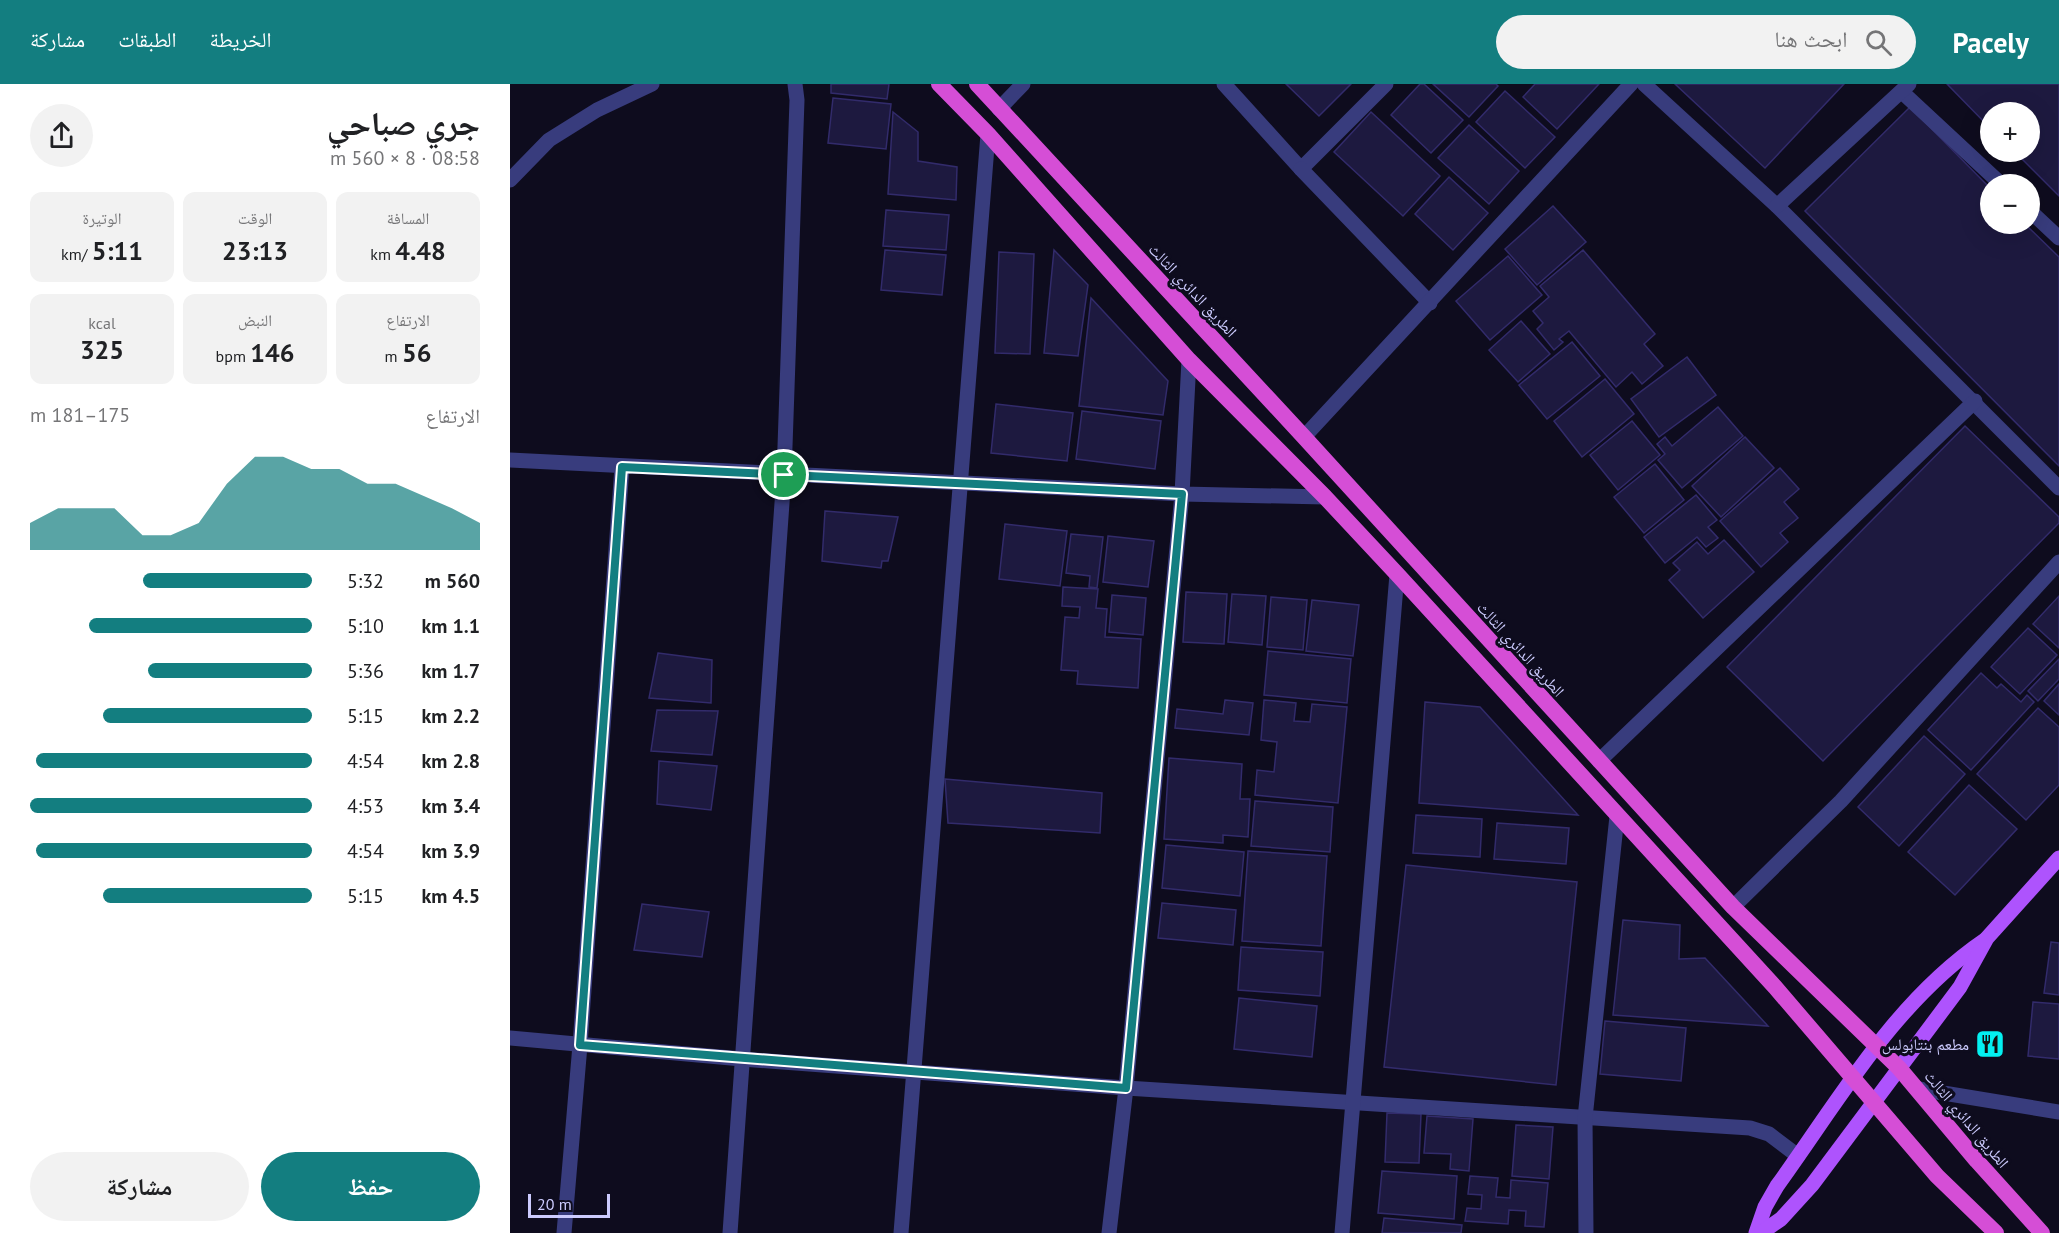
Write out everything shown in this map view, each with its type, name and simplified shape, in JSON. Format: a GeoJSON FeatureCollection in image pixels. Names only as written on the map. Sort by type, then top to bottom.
{"type":"FeatureCollection","features":[{"type":"Feature","properties":{"kind":"highway"},"geometry":{"type":"LineString","coordinates":[[939,84],[988,134],[1189,360],[1325,497],[1397,574],[1775,987],[1937,1176],[1991,1231]]}},
{"type":"Feature","properties":{"kind":"highway","name":"الطريق الدائري الثالث"},"geometry":{"type":"LineString","coordinates":[[976,84],[1304,437],[1733,907],[1919,1089],[1977,1161],[2042,1233]]}},
{"type":"Feature","properties":{"kind":"main road"},"geometry":{"type":"LineString","coordinates":[[1761,1233],[1780,1226],[1960,987],[1987,938],[2059,858]]}},
{"type":"Feature","properties":{"kind":"main road"},"geometry":{"type":"LineString","coordinates":[[1756,1233],[1765,1207],[1875,1046],[1952,962],[1987,938]]}},
{"type":"Feature","properties":{"kind":"street"},"geometry":{"type":"LineString","coordinates":[[510,180],[549,140],[597,110],[652,84]]}},
{"type":"Feature","properties":{"kind":"street"},"geometry":{"type":"LineString","coordinates":[[730,1233],[784,475],[797,100],[795,84]]}},
{"type":"Feature","properties":{"kind":"street"},"geometry":{"type":"LineString","coordinates":[[999,108],[1023,84]]}},
{"type":"Feature","properties":{"kind":"street"},"geometry":{"type":"LineString","coordinates":[[1224,84],[1301,169],[1430,303]]}},
{"type":"Feature","properties":{"kind":"street"},"geometry":{"type":"LineString","coordinates":[[1301,169],[1386,84]]}},
{"type":"Feature","properties":{"kind":"street"},"geometry":{"type":"LineString","coordinates":[[1304,437],[1631,84]]}},
{"type":"Feature","properties":{"kind":"street"},"geometry":{"type":"LineString","coordinates":[[1644,84],[1777,206],[1975,401],[2059,488]]}},
{"type":"Feature","properties":{"kind":"street"},"geometry":{"type":"LineString","coordinates":[[1777,206],[1905,88],[1991,174]]}},
{"type":"Feature","properties":{"kind":"street"},"geometry":{"type":"LineString","coordinates":[[901,1233],[988,134]]}},
{"type":"Feature","properties":{"kind":"street"},"geometry":{"type":"LineString","coordinates":[[2040,220],[2059,238]]}},
{"type":"Feature","properties":{"kind":"street"},"geometry":{"type":"LineString","coordinates":[[1109,1233],[1126,1088],[1182,494],[1189,360]]}},
{"type":"Feature","properties":{"kind":"street"},"geometry":{"type":"LineString","coordinates":[[1599,761],[1975,401]]}},
{"type":"Feature","properties":{"kind":"street"},"geometry":{"type":"LineString","coordinates":[[510,460],[961,484],[1182,494],[1325,497]]}},
{"type":"Feature","properties":{"kind":"street"},"geometry":{"type":"LineString","coordinates":[[564,1233],[622,467]]}},
{"type":"Feature","properties":{"kind":"street"},"geometry":{"type":"LineString","coordinates":[[1733,907],[1841,801],[2059,562]]}},
{"type":"Feature","properties":{"kind":"street"},"geometry":{"type":"LineString","coordinates":[[1342,1233],[1397,574]]}},
{"type":"Feature","properties":{"kind":"street"},"geometry":{"type":"LineString","coordinates":[[1586,1233],[1585,1118],[1617,816]]}},
{"type":"Feature","properties":{"kind":"street"},"geometry":{"type":"LineString","coordinates":[[510,1038],[742,1059],[914,1070],[1126,1088],[1750,1128],[1769,1134],[1798,1156]]}},
{"type":"Feature","properties":{"kind":"street"},"geometry":{"type":"LineString","coordinates":[[1919,1089],[2059,1112]]}},
{"type":"Feature","properties":{"kind":"building"},"geometry":{"type":"Polygon","coordinates":[[[831,84],[889,84],[887,99],[831,93],[831,84]]]}},
{"type":"Feature","properties":{"kind":"building"},"geometry":{"type":"Polygon","coordinates":[[[1286,84],[1351,84],[1319,116],[1286,84]]]}},
{"type":"Feature","properties":{"kind":"building"},"geometry":{"type":"Polygon","coordinates":[[[1420,84],[1424,84],[1463,120],[1431,153],[1391,115],[1420,84]]]}},
{"type":"Feature","properties":{"kind":"building"},"geometry":{"type":"Polygon","coordinates":[[[1433,84],[1496,84],[1498,86],[1469,117],[1433,84]]]}},
{"type":"Feature","properties":{"kind":"building"},"geometry":{"type":"Polygon","coordinates":[[[1535,84],[1599,84],[1557,129],[1523,97],[1535,84]]]}},
{"type":"Feature","properties":{"kind":"building"},"geometry":{"type":"Polygon","coordinates":[[[1675,84],[1844,84],[1765,168],[1675,84]]]}},
{"type":"Feature","properties":{"kind":"building"},"geometry":{"type":"Polygon","coordinates":[[[1947,84],[2059,84],[2059,196],[2040,177],[2040,174],[2037,174],[2025,162],[2040,162],[2040,102],[1980,102],[1980,118],[1947,84]]]}},
{"type":"Feature","properties":{"kind":"building"},"geometry":{"type":"Polygon","coordinates":[[[1505,91],[1555,137],[1525,168],[1476,122],[1505,91]]]}},
{"type":"Feature","properties":{"kind":"building"},"geometry":{"type":"Polygon","coordinates":[[[833,98],[891,104],[886,149],[828,143],[833,98]]]}},
{"type":"Feature","properties":{"kind":"building"},"geometry":{"type":"Polygon","coordinates":[[[1910,107],[1980,178],[1980,234],[2035,234],[2059,257],[2059,466],[1805,211],[1910,107]]]}},
{"type":"Feature","properties":{"kind":"building"},"geometry":{"type":"Polygon","coordinates":[[[893,112],[918,132],[918,161],[957,167],[956,200],[888,194],[893,112]]]}},
{"type":"Feature","properties":{"kind":"building"},"geometry":{"type":"Polygon","coordinates":[[[1371,112],[1440,176],[1403,216],[1334,152],[1371,112]]]}},
{"type":"Feature","properties":{"kind":"building"},"geometry":{"type":"Polygon","coordinates":[[[1469,125],[1519,171],[1489,204],[1438,158],[1469,125]]]}},
{"type":"Feature","properties":{"kind":"building"},"geometry":{"type":"Polygon","coordinates":[[[1449,177],[1488,213],[1453,250],[1415,214],[1449,177]]]}},
{"type":"Feature","properties":{"kind":"building"},"geometry":{"type":"Polygon","coordinates":[[[1553,206],[1586,242],[1537,285],[1505,249],[1553,206]]]}},
{"type":"Feature","properties":{"kind":"building"},"geometry":{"type":"Polygon","coordinates":[[[886,210],[949,215],[946,250],[883,246],[886,210]]]}},
{"type":"Feature","properties":{"kind":"building"},"geometry":{"type":"Polygon","coordinates":[[[885,250],[946,255],[942,295],[881,290],[885,250]]]}},
{"type":"Feature","properties":{"kind":"building"},"geometry":{"type":"Polygon","coordinates":[[[1054,250],[1088,285],[1078,356],[1044,353],[1054,250]]]}},
{"type":"Feature","properties":{"kind":"building"},"geometry":{"type":"Polygon","coordinates":[[[1583,250],[1655,334],[1644,344],[1663,366],[1642,384],[1632,372],[1616,387],[1569,331],[1559,339],[1563,342],[1554,350],[1537,329],[1543,323],[1533,311],[1549,297],[1540,286],[1583,250]]]}},
{"type":"Feature","properties":{"kind":"building"},"geometry":{"type":"Polygon","coordinates":[[[999,252],[1034,254],[1030,354],[995,353],[999,252]]]}},
{"type":"Feature","properties":{"kind":"building"},"geometry":{"type":"Polygon","coordinates":[[[1508,256],[1542,295],[1490,340],[1456,301],[1508,256]]]}},
{"type":"Feature","properties":{"kind":"building"},"geometry":{"type":"Polygon","coordinates":[[[1091,298],[1168,381],[1163,415],[1079,406],[1091,298]]]}},
{"type":"Feature","properties":{"kind":"building"},"geometry":{"type":"Polygon","coordinates":[[[1521,321],[1550,354],[1518,382],[1489,350],[1521,321]]]}},
{"type":"Feature","properties":{"kind":"building"},"geometry":{"type":"Polygon","coordinates":[[[1572,342],[1600,376],[1547,419],[1519,385],[1572,342]]]}},
{"type":"Feature","properties":{"kind":"building"},"geometry":{"type":"Polygon","coordinates":[[[1687,357],[1716,395],[1659,437],[1631,399],[1687,357]]]}},
{"type":"Feature","properties":{"kind":"building"},"geometry":{"type":"Polygon","coordinates":[[[1605,379],[1634,414],[1582,457],[1554,421],[1605,379]]]}},
{"type":"Feature","properties":{"kind":"building"},"geometry":{"type":"Polygon","coordinates":[[[996,404],[1073,413],[1067,461],[991,453],[996,404]]]}},
{"type":"Feature","properties":{"kind":"building"},"geometry":{"type":"Polygon","coordinates":[[[1718,407],[1743,436],[1682,488],[1658,460],[1665,454],[1657,444],[1665,437],[1672,446],[1718,407]]]}},
{"type":"Feature","properties":{"kind":"building"},"geometry":{"type":"Polygon","coordinates":[[[1082,411],[1161,421],[1155,469],[1076,459],[1082,411]]]}},
{"type":"Feature","properties":{"kind":"building"},"geometry":{"type":"Polygon","coordinates":[[[1632,421],[1660,455],[1618,490],[1590,455],[1632,421]]]}},
{"type":"Feature","properties":{"kind":"building"},"geometry":{"type":"Polygon","coordinates":[[[1965,426],[2059,517],[2059,523],[1823,761],[1727,667],[1965,426]]]}},
{"type":"Feature","properties":{"kind":"building"},"geometry":{"type":"Polygon","coordinates":[[[1745,437],[1774,468],[1721,517],[1692,486],[1745,437]]]}},
{"type":"Feature","properties":{"kind":"building"},"geometry":{"type":"Polygon","coordinates":[[[1655,464],[1684,500],[1644,533],[1614,497],[1655,464]]]}},
{"type":"Feature","properties":{"kind":"building"},"geometry":{"type":"Polygon","coordinates":[[[1780,468],[1799,489],[1784,502],[1798,518],[1780,533],[1788,542],[1761,567],[1720,521],[1780,468]]]}},
{"type":"Feature","properties":{"kind":"building"},"geometry":{"type":"Polygon","coordinates":[[[1696,495],[1717,520],[1708,527],[1718,538],[1706,547],[1697,537],[1665,563],[1644,537],[1696,495]]]}},
{"type":"Feature","properties":{"kind":"building"},"geometry":{"type":"Polygon","coordinates":[[[825,511],[898,517],[888,561],[882,561],[881,568],[822,561],[825,511]]]}},
{"type":"Feature","properties":{"kind":"building"},"geometry":{"type":"Polygon","coordinates":[[[1005,524],[1067,531],[1060,586],[999,579],[1005,524]]]}},
{"type":"Feature","properties":{"kind":"building"},"geometry":{"type":"Polygon","coordinates":[[[1071,534],[1103,537],[1097,588],[1089,587],[1090,576],[1066,573],[1071,534]]]}},
{"type":"Feature","properties":{"kind":"building"},"geometry":{"type":"Polygon","coordinates":[[[1108,536],[1154,541],[1148,587],[1103,582],[1108,536]]]}},
{"type":"Feature","properties":{"kind":"building"},"geometry":{"type":"Polygon","coordinates":[[[1724,540],[1754,572],[1703,618],[1669,580],[1680,570],[1673,563],[1697,542],[1708,554],[1724,540]]]}},
{"type":"Feature","properties":{"kind":"building"},"geometry":{"type":"Polygon","coordinates":[[[1063,587],[1098,589],[1096,608],[1107,609],[1105,637],[1141,639],[1138,688],[1077,684],[1078,671],[1061,670],[1065,617],[1079,618],[1080,607],[1062,606],[1063,587]]]}},
{"type":"Feature","properties":{"kind":"building"},"geometry":{"type":"Polygon","coordinates":[[[1186,592],[1227,594],[1224,644],[1183,642],[1186,592]]]}},
{"type":"Feature","properties":{"kind":"building"},"geometry":{"type":"Polygon","coordinates":[[[1232,594],[1266,596],[1262,645],[1228,642],[1232,594]]]}},
{"type":"Feature","properties":{"kind":"building"},"geometry":{"type":"Polygon","coordinates":[[[1112,595],[1146,598],[1143,635],[1109,632],[1112,595]]]}},
{"type":"Feature","properties":{"kind":"building"},"geometry":{"type":"Polygon","coordinates":[[[2059,596],[2059,648],[2033,624],[2059,596]]]}},
{"type":"Feature","properties":{"kind":"building"},"geometry":{"type":"Polygon","coordinates":[[[1271,597],[1307,600],[1303,650],[1267,647],[1271,597]]]}},
{"type":"Feature","properties":{"kind":"building"},"geometry":{"type":"Polygon","coordinates":[[[1312,600],[1359,605],[1353,656],[1306,651],[1312,600]]]}},
{"type":"Feature","properties":{"kind":"building"},"geometry":{"type":"Polygon","coordinates":[[[2028,628],[2057,655],[2020,694],[1991,667],[2028,628]]]}},
{"type":"Feature","properties":{"kind":"building"},"geometry":{"type":"Polygon","coordinates":[[[1268,651],[1351,659],[1347,703],[1264,695],[1268,651]]]}},
{"type":"Feature","properties":{"kind":"building"},"geometry":{"type":"Polygon","coordinates":[[[658,653],[712,660],[711,703],[649,698],[658,653]]]}},
{"type":"Feature","properties":{"kind":"building"},"geometry":{"type":"Polygon","coordinates":[[[2059,659],[2059,679],[2038,701],[2028,691],[2059,659]]]}},
{"type":"Feature","properties":{"kind":"building"},"geometry":{"type":"Polygon","coordinates":[[[1981,673],[1997,688],[2001,684],[2021,702],[2027,695],[2034,702],[1971,770],[1928,730],[1981,673]]]}},
{"type":"Feature","properties":{"kind":"building"},"geometry":{"type":"Polygon","coordinates":[[[2059,684],[2059,715],[2044,701],[2059,684]]]}},
{"type":"Feature","properties":{"kind":"building"},"geometry":{"type":"Polygon","coordinates":[[[1225,700],[1253,703],[1249,735],[1175,728],[1177,709],[1223,714],[1225,700]]]}},
{"type":"Feature","properties":{"kind":"building"},"geometry":{"type":"Polygon","coordinates":[[[1264,700],[1296,703],[1294,721],[1310,722],[1312,704],[1347,707],[1338,803],[1255,795],[1257,770],[1274,772],[1277,742],[1261,740],[1264,700]]]}},
{"type":"Feature","properties":{"kind":"building"},"geometry":{"type":"Polygon","coordinates":[[[1425,702],[1480,707],[1578,815],[1419,803],[1425,702]]]}},
{"type":"Feature","properties":{"kind":"building"},"geometry":{"type":"Polygon","coordinates":[[[2038,708],[2059,727],[2059,785],[2026,820],[1977,774],[2038,708]]]}},
{"type":"Feature","properties":{"kind":"building"},"geometry":{"type":"Polygon","coordinates":[[[657,710],[718,711],[712,755],[651,751],[657,710]]]}},
{"type":"Feature","properties":{"kind":"building"},"geometry":{"type":"Polygon","coordinates":[[[1924,736],[1965,774],[1899,846],[1858,807],[1924,736]]]}},
{"type":"Feature","properties":{"kind":"building"},"geometry":{"type":"Polygon","coordinates":[[[1169,758],[1242,764],[1240,799],[1250,799],[1248,837],[1223,835],[1223,843],[1164,839],[1169,758]]]}},
{"type":"Feature","properties":{"kind":"building"},"geometry":{"type":"Polygon","coordinates":[[[659,761],[717,766],[711,810],[657,804],[659,761]]]}},
{"type":"Feature","properties":{"kind":"building"},"geometry":{"type":"Polygon","coordinates":[[[945,779],[1102,793],[1100,833],[948,823],[945,779]]]}},
{"type":"Feature","properties":{"kind":"building"},"geometry":{"type":"Polygon","coordinates":[[[1969,785],[2017,829],[1955,895],[1908,852],[1969,785]]]}},
{"type":"Feature","properties":{"kind":"building"},"geometry":{"type":"Polygon","coordinates":[[[1255,801],[1333,807],[1330,852],[1251,846],[1255,801]]]}},
{"type":"Feature","properties":{"kind":"building"},"geometry":{"type":"Polygon","coordinates":[[[1416,815],[1482,819],[1480,857],[1413,853],[1416,815]]]}},
{"type":"Feature","properties":{"kind":"building"},"geometry":{"type":"Polygon","coordinates":[[[1497,823],[1569,828],[1566,864],[1494,859],[1497,823]]]}},
{"type":"Feature","properties":{"kind":"building"},"geometry":{"type":"Polygon","coordinates":[[[1166,845],[1244,852],[1240,896],[1162,888],[1166,845]]]}},
{"type":"Feature","properties":{"kind":"building"},"geometry":{"type":"Polygon","coordinates":[[[1248,851],[1327,856],[1321,946],[1242,941],[1248,851]]]}},
{"type":"Feature","properties":{"kind":"building"},"geometry":{"type":"Polygon","coordinates":[[[1406,865],[1577,882],[1556,1085],[1384,1067],[1406,865]]]}},
{"type":"Feature","properties":{"kind":"building"},"geometry":{"type":"Polygon","coordinates":[[[1162,903],[1236,910],[1233,945],[1158,938],[1162,903]]]}},
{"type":"Feature","properties":{"kind":"building"},"geometry":{"type":"Polygon","coordinates":[[[642,904],[709,912],[702,957],[634,950],[642,904]]]}},
{"type":"Feature","properties":{"kind":"building"},"geometry":{"type":"Polygon","coordinates":[[[1623,920],[1680,925],[1679,959],[1705,958],[1768,1026],[1613,1015],[1623,920]]]}},
{"type":"Feature","properties":{"kind":"building"},"geometry":{"type":"Polygon","coordinates":[[[2051,942],[2059,943],[2059,995],[2044,993],[2051,942]]]}},
{"type":"Feature","properties":{"kind":"building"},"geometry":{"type":"Polygon","coordinates":[[[1241,947],[1323,952],[1320,996],[1238,990],[1241,947]]]}},
{"type":"Feature","properties":{"kind":"building"},"geometry":{"type":"Polygon","coordinates":[[[1239,998],[1317,1006],[1312,1057],[1234,1049],[1239,998]]]}},
{"type":"Feature","properties":{"kind":"building"},"geometry":{"type":"Polygon","coordinates":[[[2033,1002],[2059,1004],[2059,1059],[2028,1056],[2033,1002]]]}},
{"type":"Feature","properties":{"kind":"building"},"geometry":{"type":"Polygon","coordinates":[[[1605,1021],[1686,1028],[1681,1081],[1600,1074],[1605,1021]]]}},
{"type":"Feature","properties":{"kind":"building"},"geometry":{"type":"Polygon","coordinates":[[[1387,1113],[1421,1114],[1419,1163],[1385,1162],[1387,1113]]]}},
{"type":"Feature","properties":{"kind":"building"},"geometry":{"type":"Polygon","coordinates":[[[1427,1116],[1473,1119],[1469,1171],[1450,1169],[1451,1154],[1424,1153],[1427,1116]]]}},
{"type":"Feature","properties":{"kind":"building"},"geometry":{"type":"Polygon","coordinates":[[[1516,1125],[1553,1127],[1549,1179],[1512,1176],[1516,1125]]]}},
{"type":"Feature","properties":{"kind":"building"},"geometry":{"type":"Polygon","coordinates":[[[1382,1171],[1457,1176],[1454,1219],[1378,1213],[1382,1171]]]}},
{"type":"Feature","properties":{"kind":"building"},"geometry":{"type":"Polygon","coordinates":[[[1470,1176],[1498,1178],[1496,1197],[1510,1198],[1511,1180],[1548,1183],[1544,1227],[1525,1226],[1526,1211],[1509,1210],[1508,1224],[1465,1221],[1467,1208],[1481,1209],[1482,1195],[1468,1194],[1470,1176]]]}},
{"type":"Feature","properties":{"kind":"building"},"geometry":{"type":"Polygon","coordinates":[[[1384,1218],[1462,1225],[1461,1233],[1382,1233],[1384,1218]]]}},
{"type":"Feature","properties":{"kind":"place","name":"مطعم بنتابولس"},"geometry":{"type":"Point","coordinates":[1990,1044]}},
{"type":"Feature","properties":{"kind":"route"},"geometry":{"type":"LineString","coordinates":[[622,467],[784,475],[1182,494],[1126,1088],[580,1045],[622,467]]}}]}
